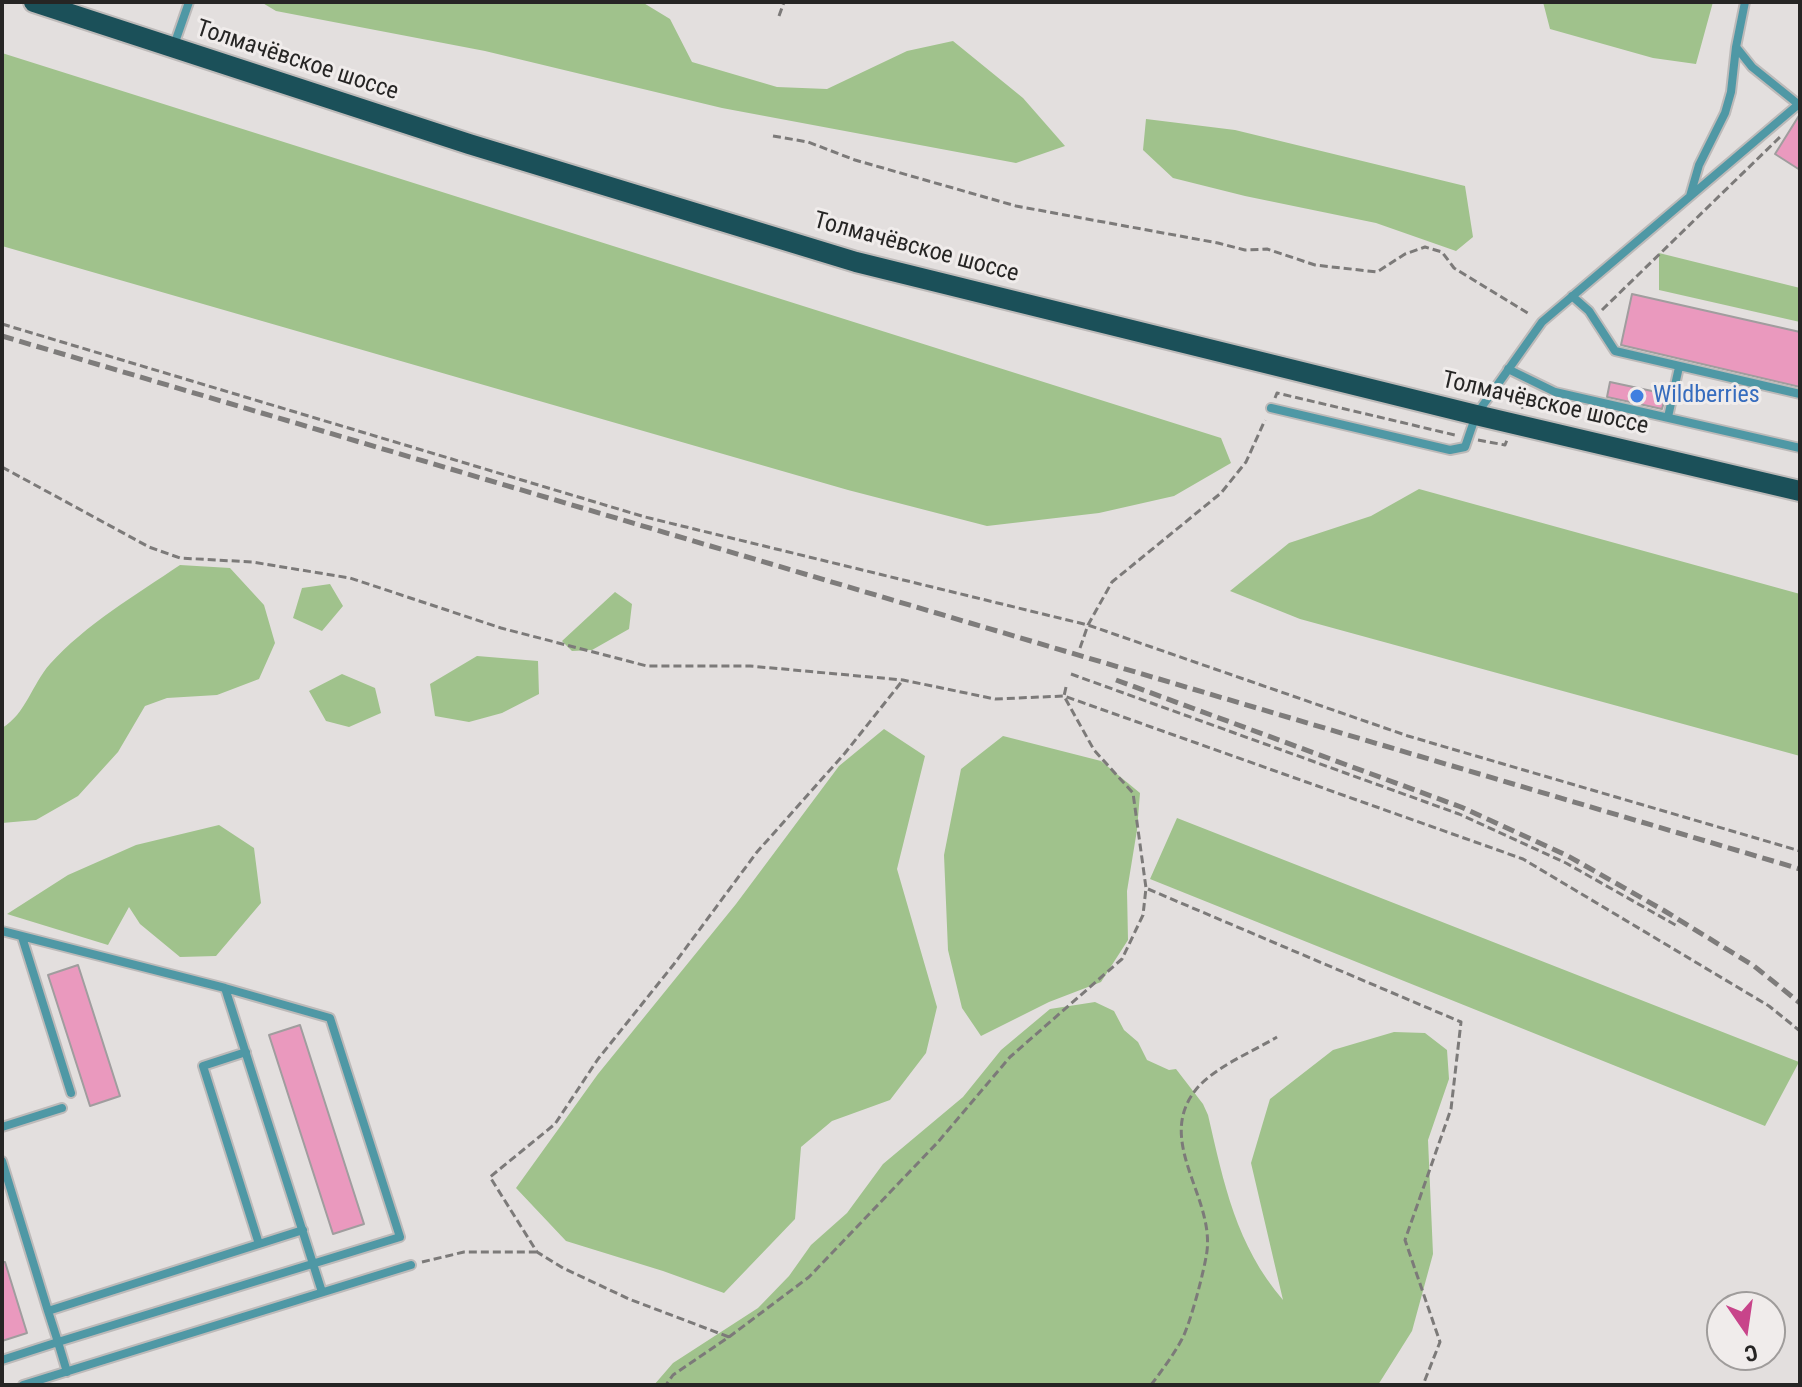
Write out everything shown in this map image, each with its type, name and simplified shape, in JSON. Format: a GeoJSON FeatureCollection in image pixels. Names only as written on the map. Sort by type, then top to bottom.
{"type":"FeatureCollection","features":[{"type":"Feature","properties":{"kind":"main road","name":"Толмачёвское шоссе"},"geometry":{"type":"LineString","coordinates":[[34,2],[469,144],[856,262],[1476,415],[1800,491]]}},
{"type":"Feature","properties":{"kind":"lane"},"geometry":{"type":"LineString","coordinates":[[172,48],[189,2]]}},
{"type":"Feature","properties":{"kind":"lane"},"geometry":{"type":"LineString","coordinates":[[1690,196],[1699,165],[1725,113],[1731,92],[1745,2]]}},
{"type":"Feature","properties":{"kind":"lane"},"geometry":{"type":"LineString","coordinates":[[1271,408],[1459,450],[1465,447],[1476,415],[1542,322],[1799,104],[1752,67],[1736,47]]}},
{"type":"Feature","properties":{"kind":"lane"},"geometry":{"type":"LineString","coordinates":[[1572,296],[1593,318],[1615,351],[1800,394]]}},
{"type":"Feature","properties":{"kind":"lane"},"geometry":{"type":"LineString","coordinates":[[1668,417],[1679,367]]}},
{"type":"Feature","properties":{"kind":"lane"},"geometry":{"type":"LineString","coordinates":[[1508,369],[1555,392],[1800,448]]}},
{"type":"Feature","properties":{"kind":"lane"},"geometry":{"type":"LineString","coordinates":[[2,931],[330,1018],[400,1237],[2,1360]]}},
{"type":"Feature","properties":{"kind":"lane"},"geometry":{"type":"LineString","coordinates":[[22,937],[71,1093]]}},
{"type":"Feature","properties":{"kind":"lane"},"geometry":{"type":"LineString","coordinates":[[225,988],[322,1292]]}},
{"type":"Feature","properties":{"kind":"lane"},"geometry":{"type":"LineString","coordinates":[[246,1052],[203,1066],[259,1244]]}},
{"type":"Feature","properties":{"kind":"lane"},"geometry":{"type":"LineString","coordinates":[[2,1127],[62,1108]]}},
{"type":"Feature","properties":{"kind":"lane"},"geometry":{"type":"LineString","coordinates":[[2,1161],[67,1372]]}},
{"type":"Feature","properties":{"kind":"lane"},"geometry":{"type":"LineString","coordinates":[[48,1311],[303,1230]]}},
{"type":"Feature","properties":{"kind":"lane"},"geometry":{"type":"LineString","coordinates":[[23,1385],[411,1265]]}},
{"type":"Feature","properties":{"kind":"path"},"geometry":{"type":"LineString","coordinates":[[779,16],[784,2]]}},
{"type":"Feature","properties":{"kind":"path"},"geometry":{"type":"LineString","coordinates":[[1593,318],[1789,129]]}},
{"type":"Feature","properties":{"kind":"path"},"geometry":{"type":"LineString","coordinates":[[773,136],[808,142],[855,160],[1016,206],[1245,250],[1267,249],[1315,265],[1377,272],[1405,254],[1425,247],[1442,252],[1454,268],[1542,322]]}},
{"type":"Feature","properties":{"kind":"path"},"geometry":{"type":"LineString","coordinates":[[2,324],[645,517],[1088,625],[1408,736],[1800,851]]}},
{"type":"Feature","properties":{"kind":"path"},"geometry":{"type":"LineString","coordinates":[[1080,648],[1088,625],[1112,582],[1221,493],[1246,462],[1277,393]]}},
{"type":"Feature","properties":{"kind":"path"},"geometry":{"type":"LineString","coordinates":[[2,467],[149,547],[180,558],[252,562],[350,578],[501,628],[647,666],[750,666],[903,680],[995,699],[1064,696],[1523,859],[1769,1006],[1800,1031]]}},
{"type":"Feature","properties":{"kind":"path"},"geometry":{"type":"LineString","coordinates":[[1071,674],[1459,814],[1566,863],[1679,927]]}},
{"type":"Feature","properties":{"kind":"path"},"geometry":{"type":"LineString","coordinates":[[729,1337],[629,1299],[563,1268],[537,1252],[490,1177],[555,1124],[598,1059],[674,964],[757,852],[845,753],[903,680]]}},
{"type":"Feature","properties":{"kind":"path"},"geometry":{"type":"LineString","coordinates":[[666,1385],[673,1375],[809,1277],[938,1142],[1010,1057],[1122,959],[1143,915],[1146,888],[1133,793],[1094,750],[1064,696],[1066,687]]}},
{"type":"Feature","properties":{"kind":"path"},"geometry":{"type":"LineString","coordinates":[[1146,888],[1461,1022],[1451,1109],[1405,1240],[1440,1342],[1423,1385]]}},
{"type":"Feature","properties":{"kind":"path"},"geometry":{"type":"LineString","coordinates":[[1151,1385],[1184,1336],[1207,1250],[1206,1228],[1181,1148],[1183,1118],[1200,1086],[1218,1071],[1277,1037]]}},
{"type":"Feature","properties":{"kind":"path"},"geometry":{"type":"LineString","coordinates":[[411,1265],[464,1252],[537,1252]]}},
{"type":"Feature","properties":{"kind":"green space"},"geometry":{"type":"Polygon","coordinates":[[[261,2],[642,2],[670,19],[692,62],[777,87],[827,89],[907,51],[953,41],[1023,98],[1065,146],[1016,163],[722,108],[485,51],[276,11],[261,2]]]}},
{"type":"Feature","properties":{"kind":"green space"},"geometry":{"type":"Polygon","coordinates":[[[1543,2],[1713,2],[1696,64],[1653,58],[1550,29],[1543,2]]]}},
{"type":"Feature","properties":{"kind":"green space"},"geometry":{"type":"Polygon","coordinates":[[[2,53],[1221,438],[1231,463],[1174,496],[1099,513],[987,526],[848,490],[2,246],[2,53]]]}},
{"type":"Feature","properties":{"kind":"green space"},"geometry":{"type":"Polygon","coordinates":[[[1146,119],[1235,130],[1465,186],[1473,237],[1456,251],[1376,223],[1173,178],[1143,150],[1146,119]]]}},
{"type":"Feature","properties":{"kind":"green space"},"geometry":{"type":"Polygon","coordinates":[[[1659,253],[1800,288],[1800,322],[1659,290],[1659,253]]]}},
{"type":"Feature","properties":{"kind":"green space"},"geometry":{"type":"Polygon","coordinates":[[[1419,489],[1800,594],[1800,756],[1300,619],[1230,591],[1289,543],[1371,516],[1419,489]]]}},
{"type":"Feature","properties":{"kind":"green space"},"geometry":{"type":"Polygon","coordinates":[[[180,565],[230,568],[264,605],[275,643],[259,679],[217,695],[167,698],[145,706],[118,752],[78,796],[36,820],[2,823],[2,728],[17,715],[44,672],[64,649],[112,611],[180,565]]]}},
{"type":"Feature","properties":{"kind":"green space"},"geometry":{"type":"Polygon","coordinates":[[[330,584],[343,606],[322,631],[293,618],[302,588],[330,584]]]}},
{"type":"Feature","properties":{"kind":"green space"},"geometry":{"type":"Polygon","coordinates":[[[615,592],[632,604],[629,629],[592,650],[572,651],[562,641],[615,592]]]}},
{"type":"Feature","properties":{"kind":"green space"},"geometry":{"type":"Polygon","coordinates":[[[477,656],[538,661],[539,694],[502,713],[469,722],[435,716],[430,684],[477,656]]]}},
{"type":"Feature","properties":{"kind":"green space"},"geometry":{"type":"Polygon","coordinates":[[[342,674],[375,688],[381,713],[349,727],[326,721],[309,691],[342,674]]]}},
{"type":"Feature","properties":{"kind":"green space"},"geometry":{"type":"Polygon","coordinates":[[[884,729],[925,756],[897,869],[937,1007],[926,1053],[890,1100],[832,1121],[801,1147],[795,1219],[724,1293],[566,1241],[516,1188],[598,1074],[736,904],[839,766],[884,729]]]}},
{"type":"Feature","properties":{"kind":"green space"},"geometry":{"type":"Polygon","coordinates":[[[1003,736],[1101,761],[1140,793],[1127,891],[1128,940],[1101,982],[1049,1002],[981,1036],[962,1008],[948,950],[944,855],[961,769],[1003,736]]]}},
{"type":"Feature","properties":{"kind":"green space"},"geometry":{"type":"Polygon","coordinates":[[[1177,818],[1799,1062],[1765,1126],[1150,879],[1177,818]]]}},
{"type":"Feature","properties":{"kind":"green space"},"geometry":{"type":"Polygon","coordinates":[[[219,825],[254,848],[261,903],[216,956],[180,957],[140,924],[129,907],[108,945],[7,914],[68,875],[136,845],[219,825]]]}},
{"type":"Feature","properties":{"kind":"green space"},"geometry":{"type":"Polygon","coordinates":[[[1095,1002],[1114,1011],[1124,1030],[1138,1042],[1147,1060],[1169,1070],[1176,1069],[1203,1104],[1234,1213],[1254,1258],[1283,1300],[1251,1163],[1270,1099],[1333,1050],[1394,1032],[1425,1033],[1447,1050],[1449,1079],[1428,1140],[1433,1254],[1412,1331],[1378,1385],[654,1385],[673,1363],[758,1308],[789,1276],[811,1245],[847,1213],[883,1164],[963,1097],[1001,1050],[1050,1009],[1095,1002]]]}},
{"type":"Feature","properties":{"kind":"building"},"geometry":{"type":"Polygon","coordinates":[[[1800,114],[1800,170],[1775,154],[1800,114]]]}},
{"type":"Feature","properties":{"kind":"building"},"geometry":{"type":"Polygon","coordinates":[[[1632,294],[1800,332],[1800,387],[1621,345],[1632,294]]]}},
{"type":"Feature","properties":{"kind":"building","name":"Wildberries"},"geometry":{"type":"Polygon","coordinates":[[[1610,382],[1666,394],[1662,409],[1607,397],[1610,382]]]}},
{"type":"Feature","properties":{"kind":"building"},"geometry":{"type":"Polygon","coordinates":[[[78,965],[120,1096],[90,1106],[48,975],[78,965]]]}},
{"type":"Feature","properties":{"kind":"building"},"geometry":{"type":"Polygon","coordinates":[[[300,1025],[364,1224],[333,1234],[269,1035],[300,1025]]]}},
{"type":"Feature","properties":{"kind":"building"},"geometry":{"type":"Polygon","coordinates":[[[2,1262],[5,1262],[27,1333],[2,1341],[2,1262]]]}},
{"type":"Feature","properties":{"kind":"railway"},"geometry":{"type":"LineString","coordinates":[[2,336],[1800,869]]}},
{"type":"Feature","properties":{"kind":"railway"},"geometry":{"type":"LineString","coordinates":[[1116,680],[1461,807],[1568,856],[1754,966],[1800,1003]]}},
{"type":"Feature","properties":{"kind":"place","name":"Wildberries"},"geometry":{"type":"Point","coordinates":[1637,396]}}]}
